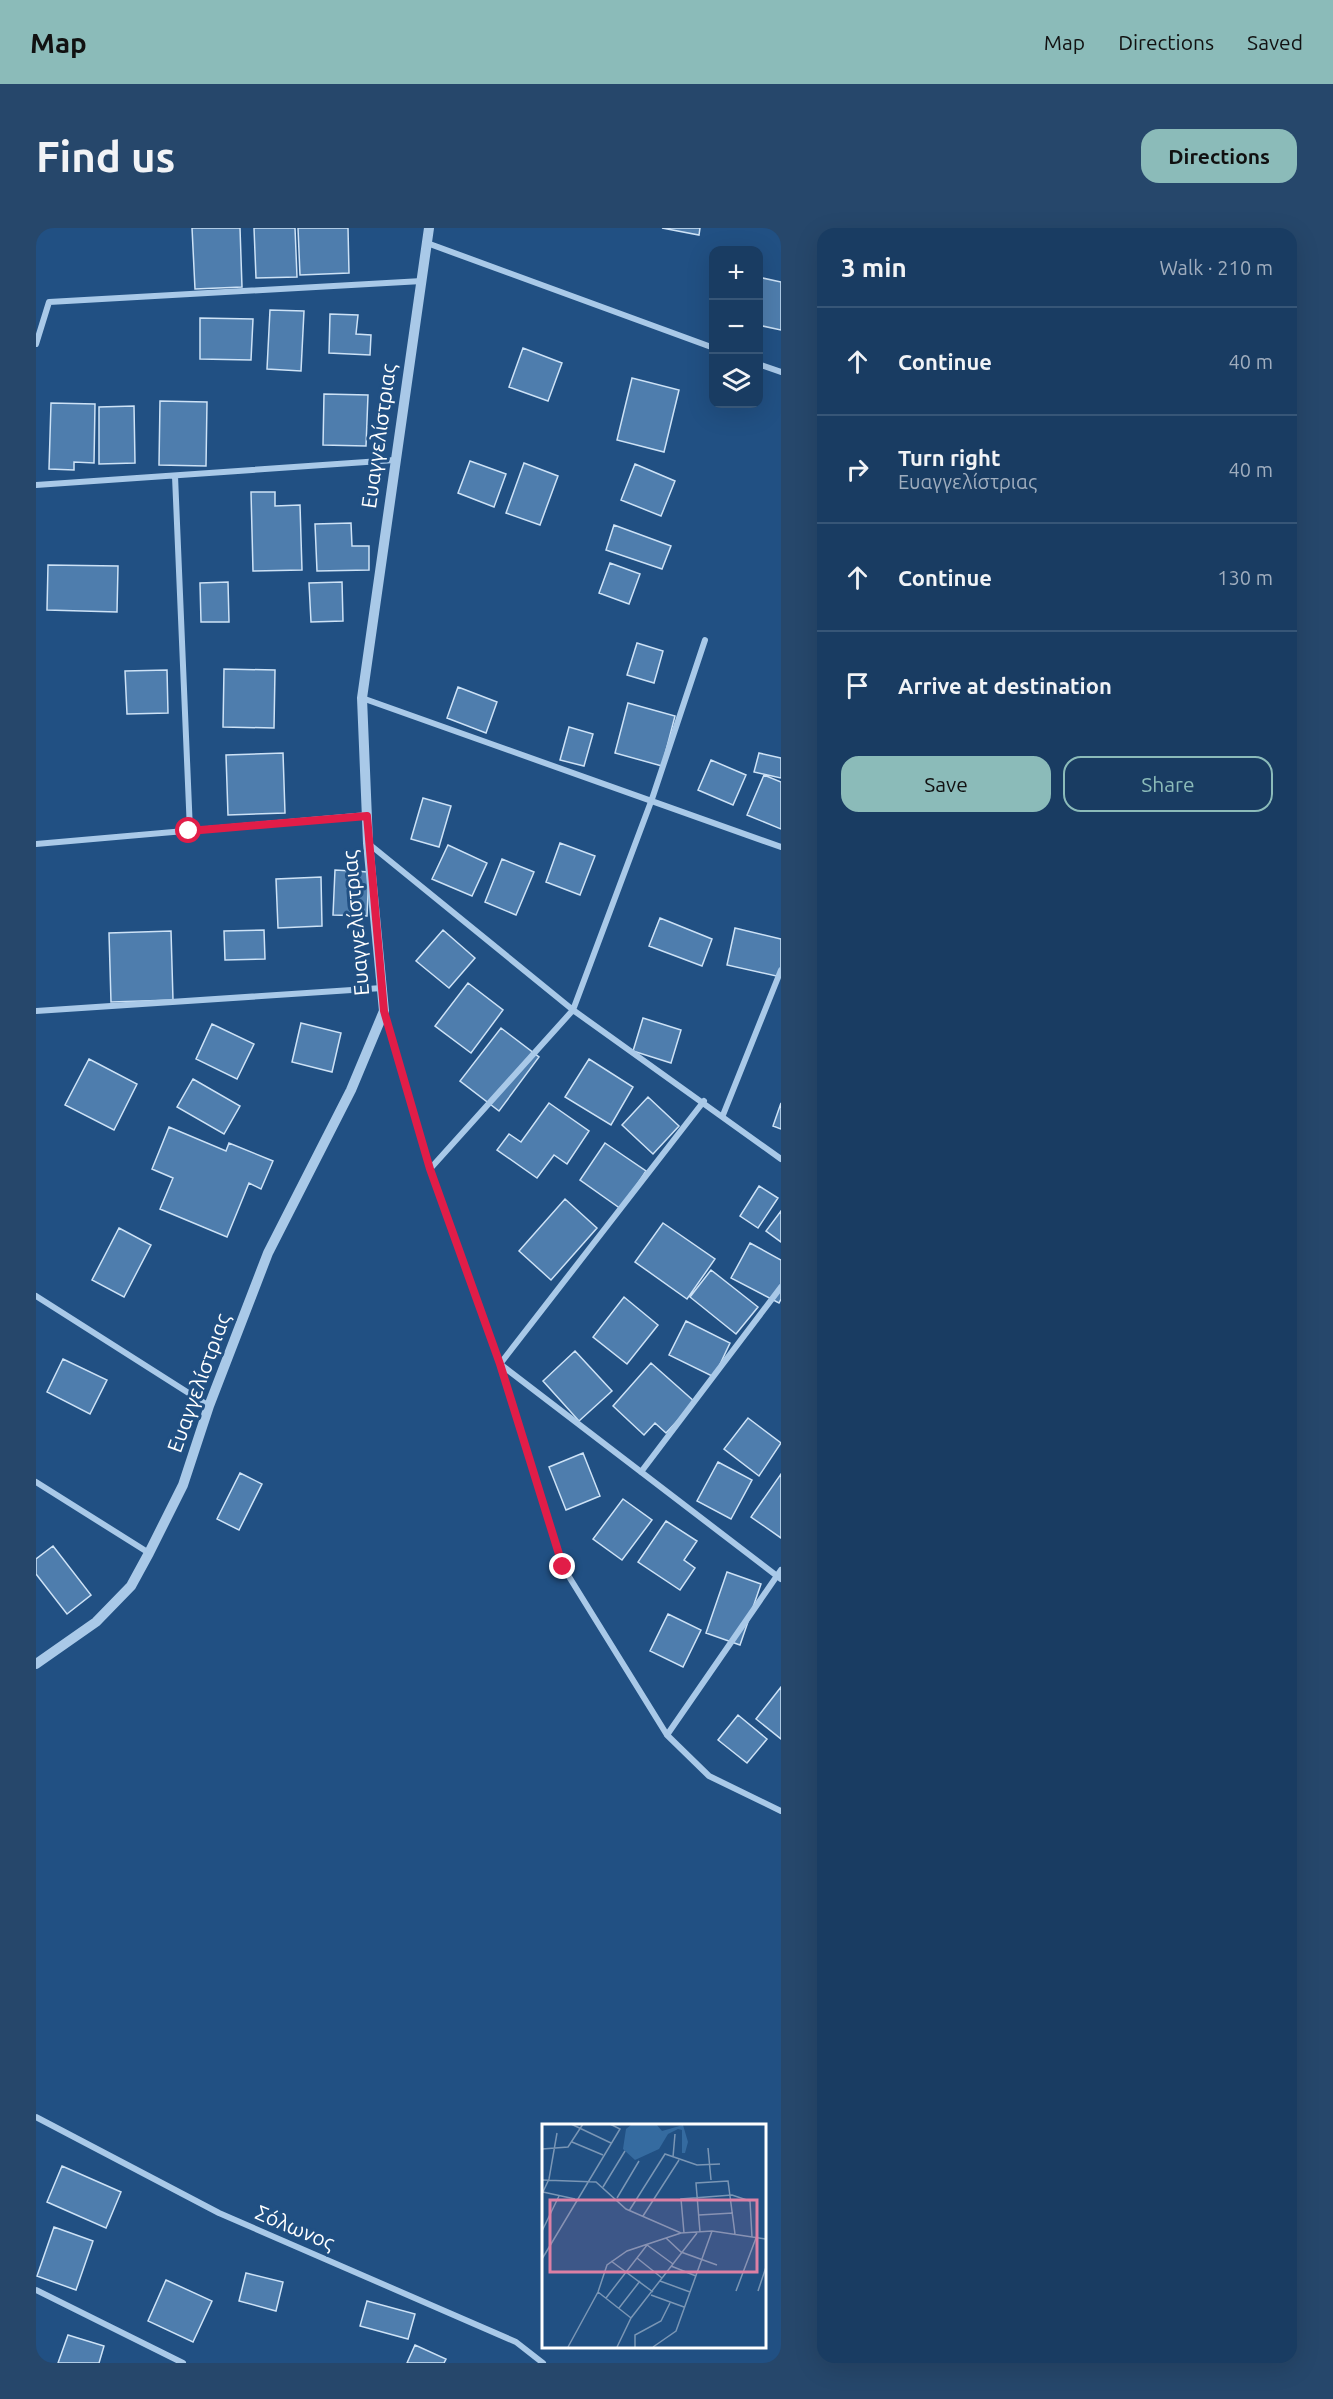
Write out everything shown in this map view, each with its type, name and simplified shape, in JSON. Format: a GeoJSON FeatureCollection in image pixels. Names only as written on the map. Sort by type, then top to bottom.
{"type":"FeatureCollection","features":[{"type":"Feature","properties":{"kind":"street","name":"Ευαγγελίστριας"},"geometry":{"type":"LineString","coordinates":[[36,1664],[96,1622],[131,1586],[149,1553],[183,1485],[210,1406],[268,1253],[351,1090],[384,1011],[368,843],[362,698],[429,228]]}},
{"type":"Feature","properties":{"kind":"street"},"geometry":{"type":"LineString","coordinates":[[427,243],[709,346]]}},
{"type":"Feature","properties":{"kind":"street"},"geometry":{"type":"LineString","coordinates":[[36,344],[49,302],[422,281]]}},
{"type":"Feature","properties":{"kind":"street"},"geometry":{"type":"LineString","coordinates":[[763,365],[781,372]]}},
{"type":"Feature","properties":{"kind":"street"},"geometry":{"type":"LineString","coordinates":[[36,485],[395,460]]}},
{"type":"Feature","properties":{"kind":"street"},"geometry":{"type":"LineString","coordinates":[[175,476],[189,831]]}},
{"type":"Feature","properties":{"kind":"street"},"geometry":{"type":"LineString","coordinates":[[430,1169],[573,1010],[652,799],[705,640]]}},
{"type":"Feature","properties":{"kind":"street"},"geometry":{"type":"LineString","coordinates":[[362,698],[652,799],[781,847]]}},
{"type":"Feature","properties":{"kind":"street"},"geometry":{"type":"LineString","coordinates":[[36,844],[367,816]]}},
{"type":"Feature","properties":{"kind":"street"},"geometry":{"type":"LineString","coordinates":[[368,843],[573,1010],[704,1101],[781,1159]]}},
{"type":"Feature","properties":{"kind":"street"},"geometry":{"type":"LineString","coordinates":[[723,1115],[781,970]]}},
{"type":"Feature","properties":{"kind":"street"},"geometry":{"type":"LineString","coordinates":[[36,1011],[382,988]]}},
{"type":"Feature","properties":{"kind":"street"},"geometry":{"type":"LineString","coordinates":[[384,1011],[430,1169],[500,1364],[563,1567],[667,1735],[709,1776],[781,1811]]}},
{"type":"Feature","properties":{"kind":"street"},"geometry":{"type":"LineString","coordinates":[[500,1364],[704,1101]]}},
{"type":"Feature","properties":{"kind":"street"},"geometry":{"type":"LineString","coordinates":[[641,1472],[781,1287]]}},
{"type":"Feature","properties":{"kind":"street"},"geometry":{"type":"LineString","coordinates":[[36,1296],[210,1406]]}},
{"type":"Feature","properties":{"kind":"street"},"geometry":{"type":"LineString","coordinates":[[500,1364],[780,1575],[667,1735]]}},
{"type":"Feature","properties":{"kind":"street"},"geometry":{"type":"LineString","coordinates":[[36,1482],[149,1553]]}},
{"type":"Feature","properties":{"kind":"street","name":"Σόλωνος"},"geometry":{"type":"LineString","coordinates":[[36,2117],[219,2213],[516,2342],[543,2363]]}},
{"type":"Feature","properties":{"kind":"street"},"geometry":{"type":"LineString","coordinates":[[36,2290],[183,2363]]}},
{"type":"Feature","properties":{"kind":"building"},"geometry":{"type":"Polygon","coordinates":[[[192,228],[240,228],[242,287],[195,289],[192,228]]]}},
{"type":"Feature","properties":{"kind":"building"},"geometry":{"type":"Polygon","coordinates":[[[254,228],[295,228],[297,277],[256,278],[254,228]]]}},
{"type":"Feature","properties":{"kind":"building"},"geometry":{"type":"Polygon","coordinates":[[[298,228],[348,228],[349,273],[300,275],[298,228]]]}},
{"type":"Feature","properties":{"kind":"building"},"geometry":{"type":"Polygon","coordinates":[[[662,228],[700,228],[699,235],[662,228]]]}},
{"type":"Feature","properties":{"kind":"building"},"geometry":{"type":"Polygon","coordinates":[[[763,278],[781,282],[781,330],[763,326],[763,278]]]}},
{"type":"Feature","properties":{"kind":"building"},"geometry":{"type":"Polygon","coordinates":[[[270,310],[304,311],[301,371],[267,369],[270,310]]]}},
{"type":"Feature","properties":{"kind":"building"},"geometry":{"type":"Polygon","coordinates":[[[330,314],[358,315],[356,334],[371,335],[370,355],[329,353],[330,314]]]}},
{"type":"Feature","properties":{"kind":"building"},"geometry":{"type":"Polygon","coordinates":[[[200,318],[253,319],[251,360],[200,359],[200,318]]]}},
{"type":"Feature","properties":{"kind":"building"},"geometry":{"type":"Polygon","coordinates":[[[523,348],[562,363],[548,401],[509,387],[523,348]]]}},
{"type":"Feature","properties":{"kind":"building"},"geometry":{"type":"Polygon","coordinates":[[[632,378],[679,390],[664,452],[617,440],[632,378]]]}},
{"type":"Feature","properties":{"kind":"building"},"geometry":{"type":"Polygon","coordinates":[[[324,394],[368,395],[366,446],[323,445],[324,394]]]}},
{"type":"Feature","properties":{"kind":"building"},"geometry":{"type":"Polygon","coordinates":[[[160,401],[207,402],[206,466],[159,465],[160,401]]]}},
{"type":"Feature","properties":{"kind":"building"},"geometry":{"type":"Polygon","coordinates":[[[51,403],[95,404],[94,463],[74,462],[74,470],[49,469],[51,403]]]}},
{"type":"Feature","properties":{"kind":"building"},"geometry":{"type":"Polygon","coordinates":[[[134,406],[135,463],[99,464],[99,407],[134,406]]]}},
{"type":"Feature","properties":{"kind":"building"},"geometry":{"type":"Polygon","coordinates":[[[470,461],[506,474],[494,507],[458,493],[470,461]]]}},
{"type":"Feature","properties":{"kind":"building"},"geometry":{"type":"Polygon","coordinates":[[[524,463],[558,476],[540,525],[506,513],[524,463]]]}},
{"type":"Feature","properties":{"kind":"building"},"geometry":{"type":"Polygon","coordinates":[[[635,464],[675,481],[661,516],[621,500],[635,464]]]}},
{"type":"Feature","properties":{"kind":"building"},"geometry":{"type":"Polygon","coordinates":[[[251,492],[275,492],[275,506],[300,505],[302,570],[253,571],[251,492]]]}},
{"type":"Feature","properties":{"kind":"building"},"geometry":{"type":"Polygon","coordinates":[[[351,523],[352,546],[369,546],[369,570],[317,571],[315,524],[351,523]]]}},
{"type":"Feature","properties":{"kind":"building"},"geometry":{"type":"Polygon","coordinates":[[[614,525],[671,546],[662,569],[606,550],[614,525]]]}},
{"type":"Feature","properties":{"kind":"building"},"geometry":{"type":"Polygon","coordinates":[[[610,563],[640,574],[629,604],[599,593],[610,563]]]}},
{"type":"Feature","properties":{"kind":"building"},"geometry":{"type":"Polygon","coordinates":[[[48,565],[118,566],[117,612],[47,610],[48,565]]]}},
{"type":"Feature","properties":{"kind":"building"},"geometry":{"type":"Polygon","coordinates":[[[228,582],[229,622],[201,622],[200,583],[228,582]]]}},
{"type":"Feature","properties":{"kind":"building"},"geometry":{"type":"Polygon","coordinates":[[[342,582],[343,621],[311,622],[309,583],[342,582]]]}},
{"type":"Feature","properties":{"kind":"building"},"geometry":{"type":"Polygon","coordinates":[[[637,643],[663,651],[654,683],[627,675],[637,643]]]}},
{"type":"Feature","properties":{"kind":"building"},"geometry":{"type":"Polygon","coordinates":[[[224,669],[275,670],[274,728],[223,727],[224,669]]]}},
{"type":"Feature","properties":{"kind":"building"},"geometry":{"type":"Polygon","coordinates":[[[167,670],[168,713],[127,714],[125,671],[167,670]]]}},
{"type":"Feature","properties":{"kind":"building"},"geometry":{"type":"Polygon","coordinates":[[[458,687],[497,702],[486,733],[447,718],[458,687]]]}},
{"type":"Feature","properties":{"kind":"building"},"geometry":{"type":"Polygon","coordinates":[[[628,703],[675,716],[662,766],[615,753],[628,703]]]}},
{"type":"Feature","properties":{"kind":"building"},"geometry":{"type":"Polygon","coordinates":[[[569,727],[593,734],[584,766],[560,760],[569,727]]]}},
{"type":"Feature","properties":{"kind":"building"},"geometry":{"type":"Polygon","coordinates":[[[283,753],[285,813],[228,815],[226,755],[283,753]]]}},
{"type":"Feature","properties":{"kind":"building"},"geometry":{"type":"Polygon","coordinates":[[[759,753],[781,758],[781,778],[754,772],[759,753]]]}},
{"type":"Feature","properties":{"kind":"building"},"geometry":{"type":"Polygon","coordinates":[[[711,760],[746,775],[733,805],[698,790],[711,760]]]}},
{"type":"Feature","properties":{"kind":"building"},"geometry":{"type":"Polygon","coordinates":[[[764,775],[781,782],[781,829],[747,815],[764,775]]]}},
{"type":"Feature","properties":{"kind":"building"},"geometry":{"type":"Polygon","coordinates":[[[423,798],[451,806],[439,847],[411,839],[423,798]]]}},
{"type":"Feature","properties":{"kind":"building"},"geometry":{"type":"Polygon","coordinates":[[[560,843],[595,856],[580,895],[546,882],[560,843]]]}},
{"type":"Feature","properties":{"kind":"building"},"geometry":{"type":"Polygon","coordinates":[[[448,845],[487,863],[472,896],[432,879],[448,845]]]}},
{"type":"Feature","properties":{"kind":"building"},"geometry":{"type":"Polygon","coordinates":[[[502,859],[534,872],[516,915],[485,902],[502,859]]]}},
{"type":"Feature","properties":{"kind":"building"},"geometry":{"type":"Polygon","coordinates":[[[335,870],[369,872],[367,916],[333,915],[335,870]]]}},
{"type":"Feature","properties":{"kind":"building"},"geometry":{"type":"Polygon","coordinates":[[[321,877],[322,926],[278,928],[276,879],[321,877]]]}},
{"type":"Feature","properties":{"kind":"building"},"geometry":{"type":"Polygon","coordinates":[[[660,918],[712,939],[702,966],[649,946],[660,918]]]}},
{"type":"Feature","properties":{"kind":"building"},"geometry":{"type":"Polygon","coordinates":[[[735,928],[781,939],[781,977],[727,965],[735,928]]]}},
{"type":"Feature","properties":{"kind":"building"},"geometry":{"type":"Polygon","coordinates":[[[264,930],[265,959],[225,960],[224,931],[264,930]]]}},
{"type":"Feature","properties":{"kind":"building"},"geometry":{"type":"Polygon","coordinates":[[[443,930],[475,958],[449,988],[416,961],[443,930]]]}},
{"type":"Feature","properties":{"kind":"building"},"geometry":{"type":"Polygon","coordinates":[[[171,931],[173,1000],[111,1002],[109,933],[171,931]]]}},
{"type":"Feature","properties":{"kind":"building"},"geometry":{"type":"Polygon","coordinates":[[[468,983],[503,1010],[471,1053],[435,1026],[468,983]]]}},
{"type":"Feature","properties":{"kind":"building"},"geometry":{"type":"Polygon","coordinates":[[[643,1018],[681,1030],[671,1063],[633,1051],[643,1018]]]}},
{"type":"Feature","properties":{"kind":"building"},"geometry":{"type":"Polygon","coordinates":[[[301,1023],[341,1033],[332,1072],[292,1062],[301,1023]]]}},
{"type":"Feature","properties":{"kind":"building"},"geometry":{"type":"Polygon","coordinates":[[[212,1024],[254,1044],[237,1079],[196,1059],[212,1024]]]}},
{"type":"Feature","properties":{"kind":"building"},"geometry":{"type":"Polygon","coordinates":[[[501,1028],[539,1057],[499,1111],[460,1081],[501,1028]]]}},
{"type":"Feature","properties":{"kind":"building"},"geometry":{"type":"Polygon","coordinates":[[[89,1059],[137,1084],[114,1130],[65,1105],[89,1059]]]}},
{"type":"Feature","properties":{"kind":"building"},"geometry":{"type":"Polygon","coordinates":[[[589,1059],[633,1087],[611,1125],[565,1097],[589,1059]]]}},
{"type":"Feature","properties":{"kind":"building"},"geometry":{"type":"Polygon","coordinates":[[[193,1079],[240,1106],[224,1134],[177,1107],[193,1079]]]}},
{"type":"Feature","properties":{"kind":"building"},"geometry":{"type":"Polygon","coordinates":[[[648,1097],[679,1126],[653,1154],[622,1125],[648,1097]]]}},
{"type":"Feature","properties":{"kind":"building"},"geometry":{"type":"Polygon","coordinates":[[[549,1103],[589,1131],[567,1164],[554,1155],[537,1178],[497,1150],[509,1134],[521,1142],[549,1103]]]}},
{"type":"Feature","properties":{"kind":"building"},"geometry":{"type":"Polygon","coordinates":[[[781,1103],[781,1129],[773,1126],[781,1103]]]}},
{"type":"Feature","properties":{"kind":"building"},"geometry":{"type":"Polygon","coordinates":[[[169,1127],[226,1151],[229,1143],[273,1161],[261,1189],[249,1183],[227,1237],[160,1209],[173,1178],[152,1169],[169,1127]]]}},
{"type":"Feature","properties":{"kind":"building"},"geometry":{"type":"Polygon","coordinates":[[[605,1143],[646,1171],[621,1209],[580,1180],[605,1143]]]}},
{"type":"Feature","properties":{"kind":"building"},"geometry":{"type":"Polygon","coordinates":[[[759,1186],[778,1198],[758,1228],[740,1216],[759,1186]]]}},
{"type":"Feature","properties":{"kind":"building"},"geometry":{"type":"Polygon","coordinates":[[[565,1199],[597,1228],[551,1280],[519,1251],[565,1199]]]}},
{"type":"Feature","properties":{"kind":"building"},"geometry":{"type":"Polygon","coordinates":[[[781,1211],[781,1242],[766,1231],[781,1211]]]}},
{"type":"Feature","properties":{"kind":"building"},"geometry":{"type":"Polygon","coordinates":[[[663,1223],[715,1259],[687,1299],[635,1262],[663,1223]]]}},
{"type":"Feature","properties":{"kind":"building"},"geometry":{"type":"Polygon","coordinates":[[[119,1228],[151,1245],[124,1297],[92,1280],[119,1228]]]}},
{"type":"Feature","properties":{"kind":"building"},"geometry":{"type":"Polygon","coordinates":[[[750,1243],[781,1260],[781,1299],[779,1303],[731,1278],[750,1243]]]}},
{"type":"Feature","properties":{"kind":"building"},"geometry":{"type":"Polygon","coordinates":[[[711,1270],[758,1307],[736,1334],[690,1297],[711,1270]]]}},
{"type":"Feature","properties":{"kind":"building"},"geometry":{"type":"Polygon","coordinates":[[[624,1297],[658,1325],[627,1364],[593,1337],[624,1297]]]}},
{"type":"Feature","properties":{"kind":"building"},"geometry":{"type":"Polygon","coordinates":[[[686,1321],[730,1343],[714,1377],[669,1355],[686,1321]]]}},
{"type":"Feature","properties":{"kind":"building"},"geometry":{"type":"Polygon","coordinates":[[[575,1351],[612,1391],[579,1421],[543,1381],[575,1351]]]}},
{"type":"Feature","properties":{"kind":"building"},"geometry":{"type":"Polygon","coordinates":[[[63,1359],[107,1380],[90,1414],[47,1392],[63,1359]]]}},
{"type":"Feature","properties":{"kind":"building"},"geometry":{"type":"Polygon","coordinates":[[[651,1363],[695,1402],[666,1433],[655,1423],[644,1435],[613,1406],[651,1363]]]}},
{"type":"Feature","properties":{"kind":"building"},"geometry":{"type":"Polygon","coordinates":[[[748,1418],[781,1443],[759,1476],[724,1449],[748,1418]]]}},
{"type":"Feature","properties":{"kind":"building"},"geometry":{"type":"Polygon","coordinates":[[[583,1453],[600,1496],[566,1510],[549,1467],[583,1453]]]}},
{"type":"Feature","properties":{"kind":"building"},"geometry":{"type":"Polygon","coordinates":[[[718,1462],[752,1480],[731,1519],[697,1501],[718,1462]]]}},
{"type":"Feature","properties":{"kind":"building"},"geometry":{"type":"Polygon","coordinates":[[[240,1473],[262,1484],[239,1530],[217,1519],[240,1473]]]}},
{"type":"Feature","properties":{"kind":"building"},"geometry":{"type":"Polygon","coordinates":[[[781,1474],[781,1538],[751,1517],[781,1474]]]}},
{"type":"Feature","properties":{"kind":"building"},"geometry":{"type":"Polygon","coordinates":[[[623,1499],[652,1520],[622,1560],[593,1539],[623,1499]]]}},
{"type":"Feature","properties":{"kind":"building"},"geometry":{"type":"Polygon","coordinates":[[[666,1521],[697,1541],[684,1560],[695,1568],[680,1590],[638,1562],[666,1521]]]}},
{"type":"Feature","properties":{"kind":"building"},"geometry":{"type":"Polygon","coordinates":[[[53,1546],[91,1595],[67,1614],[36,1574],[36,1559],[53,1546]]]}},
{"type":"Feature","properties":{"kind":"building"},"geometry":{"type":"Polygon","coordinates":[[[727,1572],[761,1584],[740,1645],[706,1633],[727,1572]]]}},
{"type":"Feature","properties":{"kind":"building"},"geometry":{"type":"Polygon","coordinates":[[[668,1614],[701,1630],[683,1667],[650,1651],[668,1614]]]}},
{"type":"Feature","properties":{"kind":"building"},"geometry":{"type":"Polygon","coordinates":[[[781,1687],[781,1739],[756,1719],[781,1687]]]}},
{"type":"Feature","properties":{"kind":"building"},"geometry":{"type":"Polygon","coordinates":[[[738,1715],[767,1739],[747,1763],[718,1740],[738,1715]]]}},
{"type":"Feature","properties":{"kind":"building"},"geometry":{"type":"Polygon","coordinates":[[[62,2166],[121,2192],[106,2228],[47,2202],[62,2166]]]}},
{"type":"Feature","properties":{"kind":"building"},"geometry":{"type":"Polygon","coordinates":[[[54,2227],[93,2241],[76,2290],[37,2276],[54,2227]]]}},
{"type":"Feature","properties":{"kind":"building"},"geometry":{"type":"Polygon","coordinates":[[[246,2273],[283,2282],[276,2311],[239,2301],[246,2273]]]}},
{"type":"Feature","properties":{"kind":"building"},"geometry":{"type":"Polygon","coordinates":[[[166,2280],[212,2301],[193,2342],[148,2321],[166,2280]]]}},
{"type":"Feature","properties":{"kind":"building"},"geometry":{"type":"Polygon","coordinates":[[[367,2301],[415,2314],[408,2339],[360,2326],[367,2301]]]}},
{"type":"Feature","properties":{"kind":"building"},"geometry":{"type":"Polygon","coordinates":[[[68,2335],[104,2346],[99,2363],[58,2363],[68,2335]]]}},
{"type":"Feature","properties":{"kind":"building"},"geometry":{"type":"Polygon","coordinates":[[[415,2345],[446,2359],[444,2363],[407,2363],[415,2345]]]}},
{"type":"Feature","properties":{"kind":"route"},"geometry":{"type":"LineString","coordinates":[[189,831],[367,816],[384,1011],[430,1169],[500,1364],[563,1567]]}}]}
